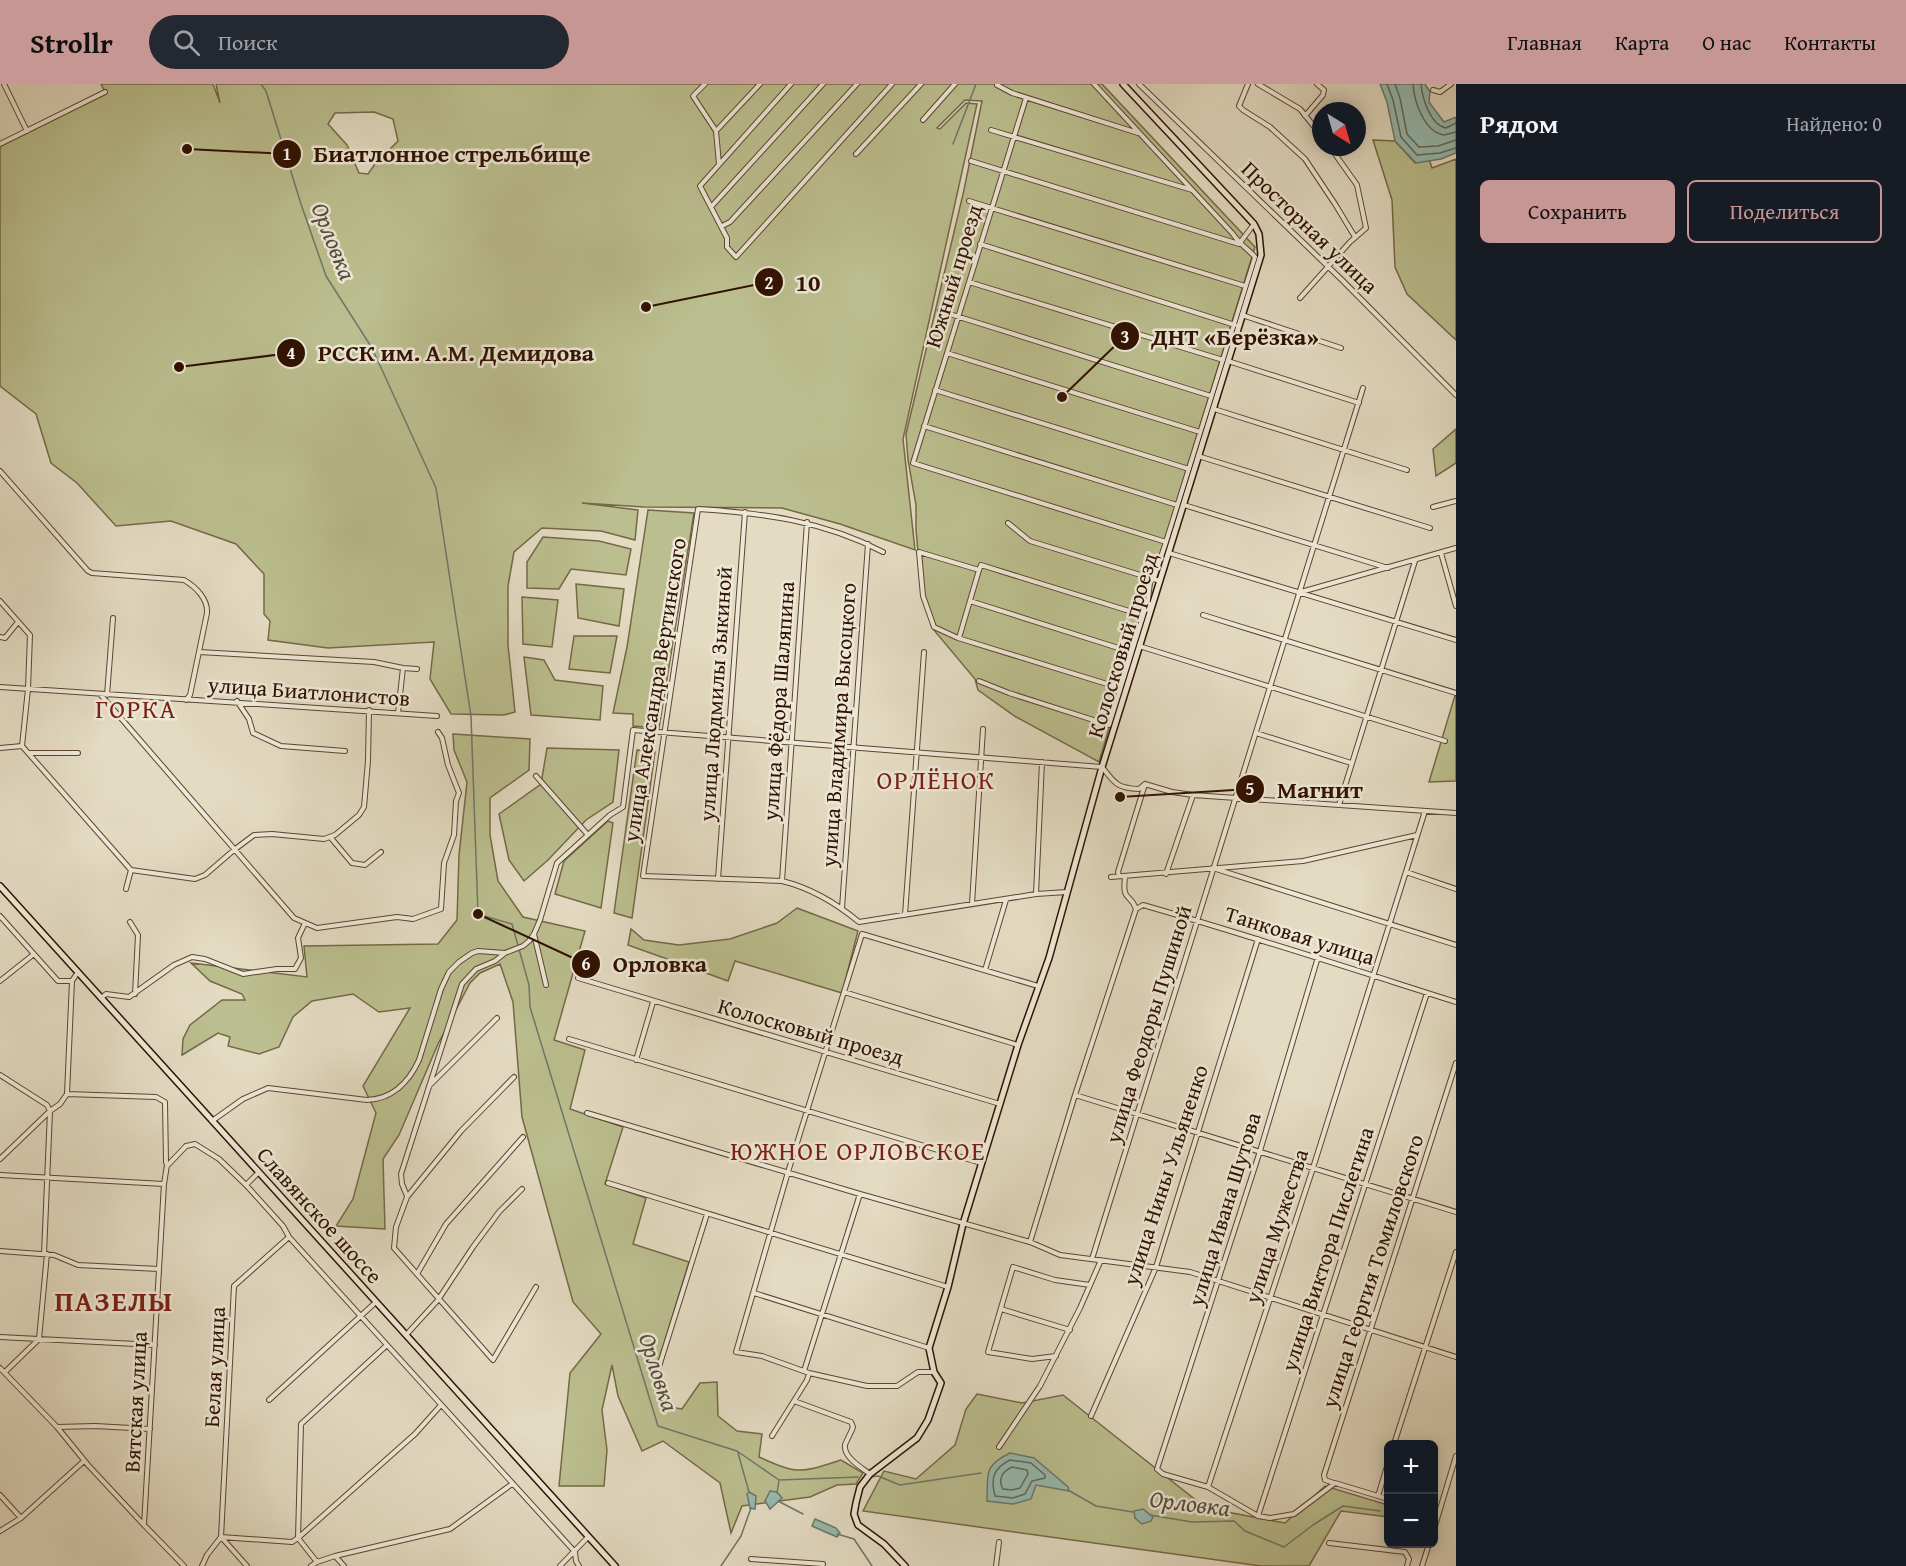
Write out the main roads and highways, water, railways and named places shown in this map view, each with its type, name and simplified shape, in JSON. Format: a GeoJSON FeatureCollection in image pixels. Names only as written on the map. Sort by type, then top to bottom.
{"type":"FeatureCollection","features":[{"type":"Feature","properties":{"kind":"water"},"geometry":{"type":"Polygon","coordinates":[[[1380,84],[1425,84],[1430,92],[1429,102],[1444,122],[1456,117],[1456,153],[1441,159],[1416,163],[1395,141],[1387,102],[1380,84]]]}},
{"type":"Feature","properties":{"kind":"water"},"geometry":{"type":"Polygon","coordinates":[[[1010,1453],[1034,1458],[1068,1487],[1069,1491],[1036,1485],[1031,1499],[1013,1504],[987,1501],[988,1477],[991,1467],[1010,1453]]]}},
{"type":"Feature","properties":{"kind":"water"},"geometry":{"type":"Polygon","coordinates":[[[770,1491],[777,1492],[782,1498],[770,1509],[765,1501],[770,1491]]]}},
{"type":"Feature","properties":{"kind":"water"},"geometry":{"type":"Polygon","coordinates":[[[749,1492],[756,1496],[755,1509],[750,1508],[747,1494],[749,1492]]]}},
{"type":"Feature","properties":{"kind":"water"},"geometry":{"type":"Polygon","coordinates":[[[1143,1509],[1153,1517],[1151,1521],[1142,1524],[1135,1518],[1134,1511],[1143,1509]]]}},
{"type":"Feature","properties":{"kind":"water"},"geometry":{"type":"Polygon","coordinates":[[[815,1519],[836,1528],[840,1533],[837,1537],[812,1526],[815,1519]]]}},
{"type":"Feature","properties":{"kind":"waterway","name":"Орловка"},"geometry":{"type":"LineString","coordinates":[[261,84],[266,91],[326,276],[372,348],[436,488],[471,716],[478,914],[512,924],[529,985],[530,1007],[658,1426],[737,1451],[779,1480],[858,1477]]}},
{"type":"Feature","properties":{"kind":"waterway"},"geometry":{"type":"LineString","coordinates":[[953,144],[976,84]]}},
{"type":"Feature","properties":{"kind":"waterway"},"geometry":{"type":"LineString","coordinates":[[738,1453],[749,1492]]}},
{"type":"Feature","properties":{"kind":"waterway","name":"Орловка"},"geometry":{"type":"LineString","coordinates":[[871,1477],[878,1476],[900,1485],[981,1473]]}},
{"type":"Feature","properties":{"kind":"waterway"},"geometry":{"type":"LineString","coordinates":[[777,1493],[779,1480]]}},
{"type":"Feature","properties":{"kind":"waterway","name":"Орловка"},"geometry":{"type":"LineString","coordinates":[[1068,1490],[1096,1506],[1133,1512]]}},
{"type":"Feature","properties":{"kind":"waterway"},"geometry":{"type":"LineString","coordinates":[[778,1501],[803,1514]]}},
{"type":"Feature","properties":{"kind":"waterway","name":"Орловка"},"geometry":{"type":"LineString","coordinates":[[1150,1515],[1192,1522],[1234,1521],[1245,1531],[1284,1547],[1343,1506],[1380,1511]]}},
{"type":"Feature","properties":{"kind":"waterway"},"geometry":{"type":"LineString","coordinates":[[721,1566],[741,1536],[751,1508]]}},
{"type":"Feature","properties":{"kind":"waterway"},"geometry":{"type":"LineString","coordinates":[[837,1534],[854,1539],[872,1566]]}},
{"type":"Feature","properties":{"kind":"place","name":"Биатлонное стрельбище"},"geometry":{"type":"Point","coordinates":[187,149]}},
{"type":"Feature","properties":{"kind":"place","name":"10"},"geometry":{"type":"Point","coordinates":[646,307]}},
{"type":"Feature","properties":{"kind":"place","name":"РССК им. А.М. Демидова"},"geometry":{"type":"Point","coordinates":[179,367]}},
{"type":"Feature","properties":{"kind":"place","name":"ДНТ «Берёзка»"},"geometry":{"type":"Point","coordinates":[1062,397]}},
{"type":"Feature","properties":{"kind":"place","name":"Магнит"},"geometry":{"type":"Point","coordinates":[1120,797]}},
{"type":"Feature","properties":{"kind":"place","name":"Орловка"},"geometry":{"type":"Point","coordinates":[478,914]}},
{"type":"Feature","properties":{"kind":"district","name":"ГОРКА"},"geometry":{"type":"Point","coordinates":[136,708]}},
{"type":"Feature","properties":{"kind":"district","name":"ОРЛЁНОК"},"geometry":{"type":"Point","coordinates":[936,779]}},
{"type":"Feature","properties":{"kind":"district","name":"ЮЖНОЕ ОРЛОВСКОЕ"},"geometry":{"type":"Point","coordinates":[858,1150]}},
{"type":"Feature","properties":{"kind":"district","name":"ПАЗЕЛЫ"},"geometry":{"type":"Point","coordinates":[114,1300]}}]}
